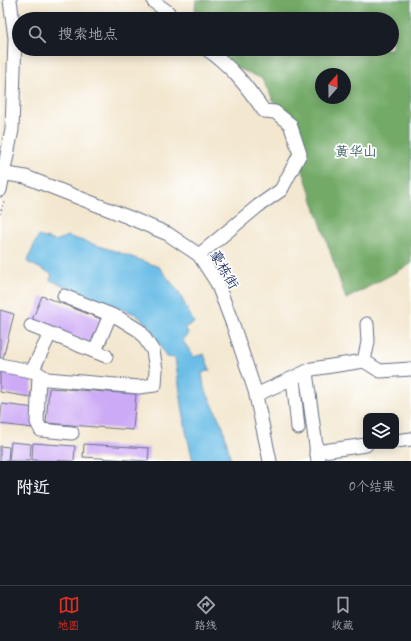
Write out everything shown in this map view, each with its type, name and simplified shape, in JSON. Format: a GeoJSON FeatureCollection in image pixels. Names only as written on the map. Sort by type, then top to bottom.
{"type":"FeatureCollection","features":[{"type":"Feature","properties":{"kind":"street"},"geometry":{"type":"LineString","coordinates":[[0,160],[6,129],[8,38],[1,0]]}},
{"type":"Feature","properties":{"kind":"street"},"geometry":{"type":"LineString","coordinates":[[10,0],[12,15]]}},
{"type":"Feature","properties":{"kind":"street"},"geometry":{"type":"LineString","coordinates":[[154,0],[154,2],[168,12]]}},
{"type":"Feature","properties":{"kind":"street"},"geometry":{"type":"LineString","coordinates":[[3,192],[2,173],[12,130],[14,56]]}},
{"type":"Feature","properties":{"kind":"street"},"geometry":{"type":"LineString","coordinates":[[200,255],[258,206],[281,190],[300,154],[290,124],[274,112],[264,111],[247,87],[217,56]]}},
{"type":"Feature","properties":{"kind":"street","name":"豪栋街"},"geometry":{"type":"LineString","coordinates":[[2,173],[26,177],[128,217],[168,234],[200,255],[217,283],[233,325],[256,395],[270,461]]}},
{"type":"Feature","properties":{"kind":"street"},"geometry":{"type":"LineString","coordinates":[[0,364],[36,373],[47,379],[139,386],[155,385],[156,370],[153,351],[140,331],[119,318],[64,296]]}},
{"type":"Feature","properties":{"kind":"street"},"geometry":{"type":"LineString","coordinates":[[31,326],[101,353],[110,315]]}},
{"type":"Feature","properties":{"kind":"street"},"geometry":{"type":"LineString","coordinates":[[364,361],[368,342],[367,324]]}},
{"type":"Feature","properties":{"kind":"street"},"geometry":{"type":"LineString","coordinates":[[50,334],[36,373],[37,422],[41,430],[72,433]]}},
{"type":"Feature","properties":{"kind":"street"},"geometry":{"type":"LineString","coordinates":[[256,395],[312,368],[364,361],[380,371],[411,368]]}},
{"type":"Feature","properties":{"kind":"street"},"geometry":{"type":"LineString","coordinates":[[306,372],[317,457],[363,446]]}},
{"type":"Feature","properties":{"kind":"street"},"geometry":{"type":"LineString","coordinates":[[293,378],[298,428]]}},
{"type":"Feature","properties":{"kind":"street"},"geometry":{"type":"LineString","coordinates":[[399,441],[411,439]]}},
{"type":"Feature","properties":{"kind":"path"},"geometry":{"type":"LineString","coordinates":[[0,214],[3,192]]}},
{"type":"Feature","properties":{"kind":"green space","name":"黄华山"},"geometry":{"type":"Polygon","coordinates":[[[196,0],[411,0],[411,264],[346,299],[288,126],[261,78],[209,56],[399,56],[399,12],[195,12],[196,0]]]}},
{"type":"Feature","properties":{"kind":"water"},"geometry":{"type":"Polygon","coordinates":[[[38,236],[56,241],[67,236],[159,267],[178,291],[194,323],[185,327],[188,333],[183,341],[194,357],[204,354],[210,370],[202,373],[204,387],[223,427],[231,461],[193,461],[186,431],[175,358],[166,357],[158,340],[148,325],[135,314],[50,280],[52,274],[27,262],[38,236]]]}},
{"type":"Feature","properties":{"kind":"building"},"geometry":{"type":"Polygon","coordinates":[[[42,296],[101,319],[92,344],[32,320],[42,296]]]}},
{"type":"Feature","properties":{"kind":"building"},"geometry":{"type":"Polygon","coordinates":[[[0,310],[14,314],[2,362],[0,362],[0,310]]]}},
{"type":"Feature","properties":{"kind":"building"},"geometry":{"type":"Polygon","coordinates":[[[0,369],[34,375],[30,397],[0,392],[0,369]]]}},
{"type":"Feature","properties":{"kind":"building"},"geometry":{"type":"Polygon","coordinates":[[[49,388],[136,394],[133,430],[46,423],[49,388]]]}},
{"type":"Feature","properties":{"kind":"building"},"geometry":{"type":"Polygon","coordinates":[[[2,404],[35,408],[33,428],[0,424],[2,404]]]}},
{"type":"Feature","properties":{"kind":"building"},"geometry":{"type":"Polygon","coordinates":[[[11,442],[31,444],[30,461],[9,461],[11,442]]]}},
{"type":"Feature","properties":{"kind":"building"},"geometry":{"type":"Polygon","coordinates":[[[33,443],[75,446],[74,461],[32,460],[33,443]]]}},
{"type":"Feature","properties":{"kind":"building"},"geometry":{"type":"Polygon","coordinates":[[[84,444],[149,448],[148,461],[83,457],[84,444]]]}},
{"type":"Feature","properties":{"kind":"building"},"geometry":{"type":"Polygon","coordinates":[[[0,446],[9,447],[8,461],[0,461],[0,446]]]}}]}
